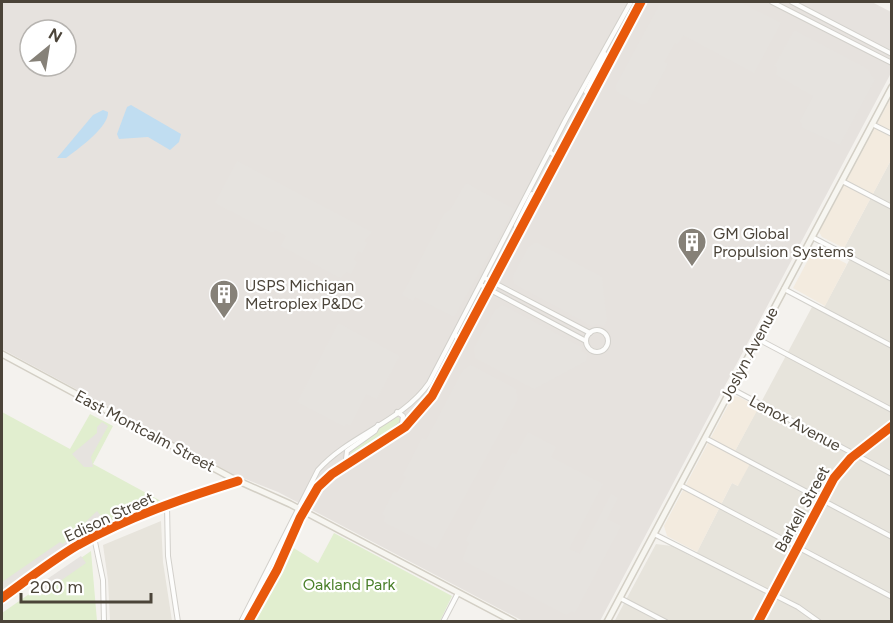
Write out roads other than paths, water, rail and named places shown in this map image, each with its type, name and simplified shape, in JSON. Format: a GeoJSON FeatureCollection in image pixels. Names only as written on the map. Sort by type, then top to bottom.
{"type":"FeatureCollection","features":[{"type":"Feature","properties":{"kind":"main road","name":"Joslyn Avenue"},"geometry":{"type":"LineString","coordinates":[[607,621],[891,87]]}},
{"type":"Feature","properties":{"kind":"main road","name":"East Montcalm Street"},"geometry":{"type":"LineString","coordinates":[[2,354],[238,481],[297,507],[514,621]]}},
{"type":"Feature","properties":{"kind":"street"},"geometry":{"type":"LineString","coordinates":[[241,621],[265,579],[297,507],[323,464],[397,412],[426,388],[631,2]]}},
{"type":"Feature","properties":{"kind":"street"},"geometry":{"type":"LineString","coordinates":[[249,621],[277,570],[304,511],[324,480],[405,427],[432,396],[641,2]]}},
{"type":"Feature","properties":{"kind":"street"},"geometry":{"type":"LineString","coordinates":[[772,2],[891,63]]}},
{"type":"Feature","properties":{"kind":"street"},"geometry":{"type":"LineString","coordinates":[[792,2],[891,54]]}},
{"type":"Feature","properties":{"kind":"street"},"geometry":{"type":"LineString","coordinates":[[591,98],[586,93],[602,63],[606,48]]}},
{"type":"Feature","properties":{"kind":"street"},"geometry":{"type":"LineString","coordinates":[[872,124],[891,134]]}},
{"type":"Feature","properties":{"kind":"street"},"geometry":{"type":"LineString","coordinates":[[536,200],[555,156],[550,152]]}},
{"type":"Feature","properties":{"kind":"street"},"geometry":{"type":"LineString","coordinates":[[841,181],[891,207]]}},
{"type":"Feature","properties":{"kind":"street"},"geometry":{"type":"LineString","coordinates":[[520,231],[516,227],[530,200],[534,184]]}},
{"type":"Feature","properties":{"kind":"street"},"geometry":{"type":"LineString","coordinates":[[812,236],[891,279]]}},
{"type":"Feature","properties":{"kind":"street"},"geometry":{"type":"LineString","coordinates":[[485,278],[590,333],[598,331],[604,333],[608,341],[602,351],[594,352],[588,348],[586,341],[590,333]]}},
{"type":"Feature","properties":{"kind":"street"},"geometry":{"type":"LineString","coordinates":[[481,285],[586,341]]}},
{"type":"Feature","properties":{"kind":"street"},"geometry":{"type":"LineString","coordinates":[[784,289],[891,346]]}},
{"type":"Feature","properties":{"kind":"street"},"geometry":{"type":"LineString","coordinates":[[432,396],[436,381],[458,339],[455,334]]}},
{"type":"Feature","properties":{"kind":"street"},"geometry":{"type":"LineString","coordinates":[[758,338],[891,410]]}},
{"type":"Feature","properties":{"kind":"street","name":"Lenox Avenue"},"geometry":{"type":"LineString","coordinates":[[731,388],[891,474]]}},
{"type":"Feature","properties":{"kind":"street"},"geometry":{"type":"LineString","coordinates":[[358,459],[369,447],[402,424],[403,416],[397,412]]}},
{"type":"Feature","properties":{"kind":"street"},"geometry":{"type":"LineString","coordinates":[[351,463],[346,459],[347,451],[375,431],[379,424]]}},
{"type":"Feature","properties":{"kind":"street","name":"Barkell Street"},"geometry":{"type":"LineString","coordinates":[[758,621],[837,475],[855,454],[891,426]]}},
{"type":"Feature","properties":{"kind":"street"},"geometry":{"type":"LineString","coordinates":[[705,438],[891,537]]}},
{"type":"Feature","properties":{"kind":"street","name":"Edison Street"},"geometry":{"type":"LineString","coordinates":[[2,598],[59,557],[94,537],[167,506],[238,481]]}},
{"type":"Feature","properties":{"kind":"street"},"geometry":{"type":"LineString","coordinates":[[680,485],[891,597]]}},
{"type":"Feature","properties":{"kind":"street"},"geometry":{"type":"LineString","coordinates":[[167,506],[169,563],[178,621]]}},
{"type":"Feature","properties":{"kind":"street"},"geometry":{"type":"LineString","coordinates":[[654,534],[772,594],[819,621]]}},
{"type":"Feature","properties":{"kind":"street"},"geometry":{"type":"LineString","coordinates":[[94,537],[103,580],[104,621]]}},
{"type":"Feature","properties":{"kind":"street"},"geometry":{"type":"LineString","coordinates":[[443,621],[458,592]]}},
{"type":"Feature","properties":{"kind":"street"},"geometry":{"type":"LineString","coordinates":[[620,598],[666,621]]}},
{"type":"Feature","properties":{"kind":"water"},"geometry":{"type":"Polygon","coordinates":[[[131,105],[181,134],[179,142],[170,150],[148,137],[119,139],[117,134],[127,107],[131,105]]]}},
{"type":"Feature","properties":{"kind":"water"},"geometry":{"type":"Polygon","coordinates":[[[103,110],[108,112],[107,118],[98,131],[66,158],[57,158],[93,115],[103,110]]]}},
{"type":"Feature","properties":{"kind":"place","name":"GM Global Propulsion Systems"},"geometry":{"type":"Point","coordinates":[692,268]}},
{"type":"Feature","properties":{"kind":"place","name":"USPS Michigan Metroplex P&DC"},"geometry":{"type":"Point","coordinates":[224,320]}},
{"type":"Feature","properties":{"kind":"park label","name":"Oakland Park"},"geometry":{"type":"Point","coordinates":[349,584]}}]}
